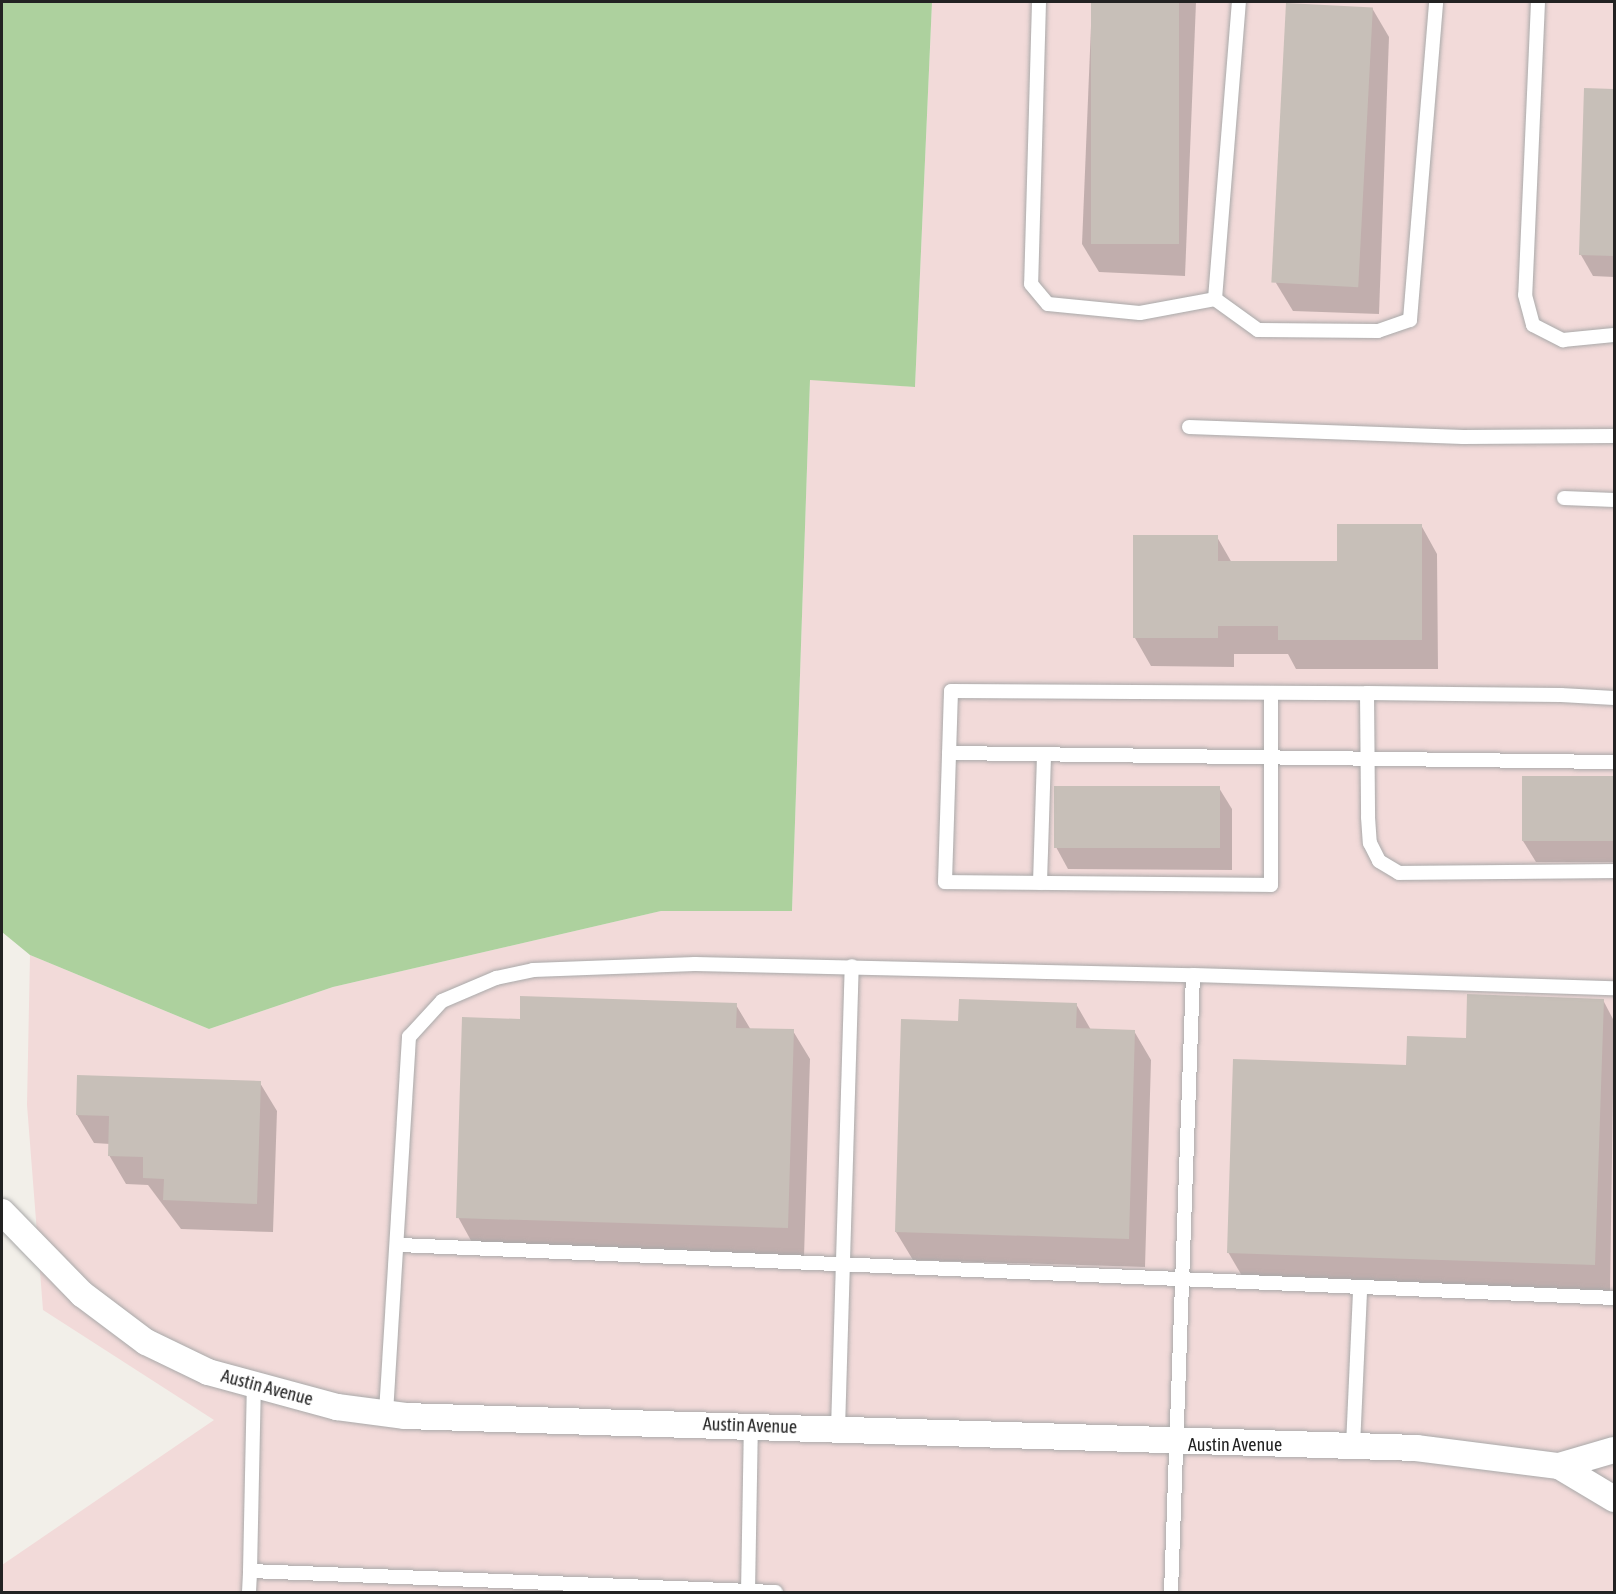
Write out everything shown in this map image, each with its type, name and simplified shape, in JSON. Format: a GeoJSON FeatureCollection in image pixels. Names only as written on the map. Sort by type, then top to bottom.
{"type":"FeatureCollection","features":[{"type":"Feature","properties":{"kind":"street","name":"Austin Avenue"},"geometry":{"type":"LineString","coordinates":[[2,1212],[82,1294],[146,1342],[254,1387],[386,1413],[838,1428],[1174,1445],[1353,1446],[1559,1466],[1614,1450]]}},
{"type":"Feature","properties":{"kind":"street","name":"Austin Avenue"},"geometry":{"type":"LineString","coordinates":[[1559,1466],[1614,1499]]}},
{"type":"Feature","properties":{"kind":"lane"},"geometry":{"type":"LineString","coordinates":[[1039,2],[1031,284],[1048,304],[1140,313],[1215,299],[1258,330],[1378,331],[1410,320],[1436,2]]}},
{"type":"Feature","properties":{"kind":"lane"},"geometry":{"type":"LineString","coordinates":[[1215,299],[1239,2]]}},
{"type":"Feature","properties":{"kind":"lane"},"geometry":{"type":"LineString","coordinates":[[1538,2],[1526,295],[1533,325],[1563,340],[1614,335]]}},
{"type":"Feature","properties":{"kind":"lane"},"geometry":{"type":"LineString","coordinates":[[1188,427],[1463,437],[1614,436]]}},
{"type":"Feature","properties":{"kind":"lane"},"geometry":{"type":"LineString","coordinates":[[1564,498],[1614,500]]}},
{"type":"Feature","properties":{"kind":"lane"},"geometry":{"type":"LineString","coordinates":[[1271,693],[1271,885],[945,882],[951,691],[1367,693],[1614,698]]}},
{"type":"Feature","properties":{"kind":"lane"},"geometry":{"type":"LineString","coordinates":[[1367,693],[1370,843],[1379,861],[1398,873],[1614,871]]}},
{"type":"Feature","properties":{"kind":"lane"},"geometry":{"type":"LineString","coordinates":[[949,753],[1614,762]]}},
{"type":"Feature","properties":{"kind":"lane"},"geometry":{"type":"LineString","coordinates":[[1040,883],[1044,755]]}},
{"type":"Feature","properties":{"kind":"lane"},"geometry":{"type":"LineString","coordinates":[[838,1428],[840,1266],[852,966]]}},
{"type":"Feature","properties":{"kind":"lane"},"geometry":{"type":"LineString","coordinates":[[386,1413],[400,1245],[409,1036],[442,1001],[496,978],[533,970],[852,966],[1614,988]]}},
{"type":"Feature","properties":{"kind":"lane"},"geometry":{"type":"LineString","coordinates":[[1171,1593],[1174,1445],[1193,975]]}},
{"type":"Feature","properties":{"kind":"lane"},"geometry":{"type":"LineString","coordinates":[[400,1245],[1360,1290],[1614,1298]]}},
{"type":"Feature","properties":{"kind":"lane"},"geometry":{"type":"LineString","coordinates":[[1353,1446],[1360,1290]]}},
{"type":"Feature","properties":{"kind":"lane"},"geometry":{"type":"LineString","coordinates":[[249,1593],[254,1387]]}},
{"type":"Feature","properties":{"kind":"lane"},"geometry":{"type":"LineString","coordinates":[[748,1592],[751,1426]]}},
{"type":"Feature","properties":{"kind":"lane"},"geometry":{"type":"LineString","coordinates":[[250,1570],[776,1593]]}},
{"type":"Feature","properties":{"kind":"shaded area"},"geometry":{"type":"Polygon","coordinates":[[[932,2],[1614,2],[1614,1592],[2,1592],[2,1565],[214,1420],[43,1310],[27,1105],[30,955],[209,1029],[333,987],[661,911],[792,911],[810,379],[915,387],[932,2]]]}},
{"type":"Feature","properties":{"kind":"green space"},"geometry":{"type":"Polygon","coordinates":[[[2,2],[932,2],[915,387],[810,380],[792,911],[661,911],[333,987],[209,1029],[30,955],[2,932],[2,2]]]}},
{"type":"Feature","properties":{"kind":"building"},"geometry":{"type":"Polygon","coordinates":[[[1091,2],[1179,2],[1179,244],[1091,244],[1091,2]]]}},
{"type":"Feature","properties":{"kind":"building"},"geometry":{"type":"Polygon","coordinates":[[[1286,3],[1373,8],[1358,287],[1271,283],[1286,3]]]}},
{"type":"Feature","properties":{"kind":"building"},"geometry":{"type":"Polygon","coordinates":[[[1584,88],[1614,89],[1614,256],[1579,255],[1584,88]]]}},
{"type":"Feature","properties":{"kind":"building"},"geometry":{"type":"Polygon","coordinates":[[[1337,524],[1422,524],[1422,640],[1278,640],[1278,626],[1218,626],[1218,638],[1133,638],[1133,535],[1218,535],[1218,561],[1337,561],[1337,524]]]}},
{"type":"Feature","properties":{"kind":"building"},"geometry":{"type":"Polygon","coordinates":[[[1522,776],[1614,776],[1614,841],[1522,841],[1522,776]]]}},
{"type":"Feature","properties":{"kind":"building"},"geometry":{"type":"Polygon","coordinates":[[[1054,786],[1220,786],[1220,848],[1054,848],[1054,786]]]}},
{"type":"Feature","properties":{"kind":"building"},"geometry":{"type":"Polygon","coordinates":[[[1467,994],[1604,999],[1595,1265],[1227,1253],[1233,1059],[1406,1065],[1407,1036],[1466,1038],[1467,994]]]}},
{"type":"Feature","properties":{"kind":"building"},"geometry":{"type":"Polygon","coordinates":[[[520,996],[737,1003],[736,1028],[794,1029],[788,1228],[456,1218],[462,1017],[520,1019],[520,996]]]}},
{"type":"Feature","properties":{"kind":"building"},"geometry":{"type":"Polygon","coordinates":[[[959,999],[1077,1003],[1076,1028],[1135,1030],[1129,1239],[895,1232],[901,1019],[958,1021],[959,999]]]}},
{"type":"Feature","properties":{"kind":"building"},"geometry":{"type":"Polygon","coordinates":[[[77,1075],[261,1081],[257,1204],[163,1200],[164,1179],[143,1178],[143,1157],[108,1156],[109,1116],[76,1115],[77,1075]]]}}]}
